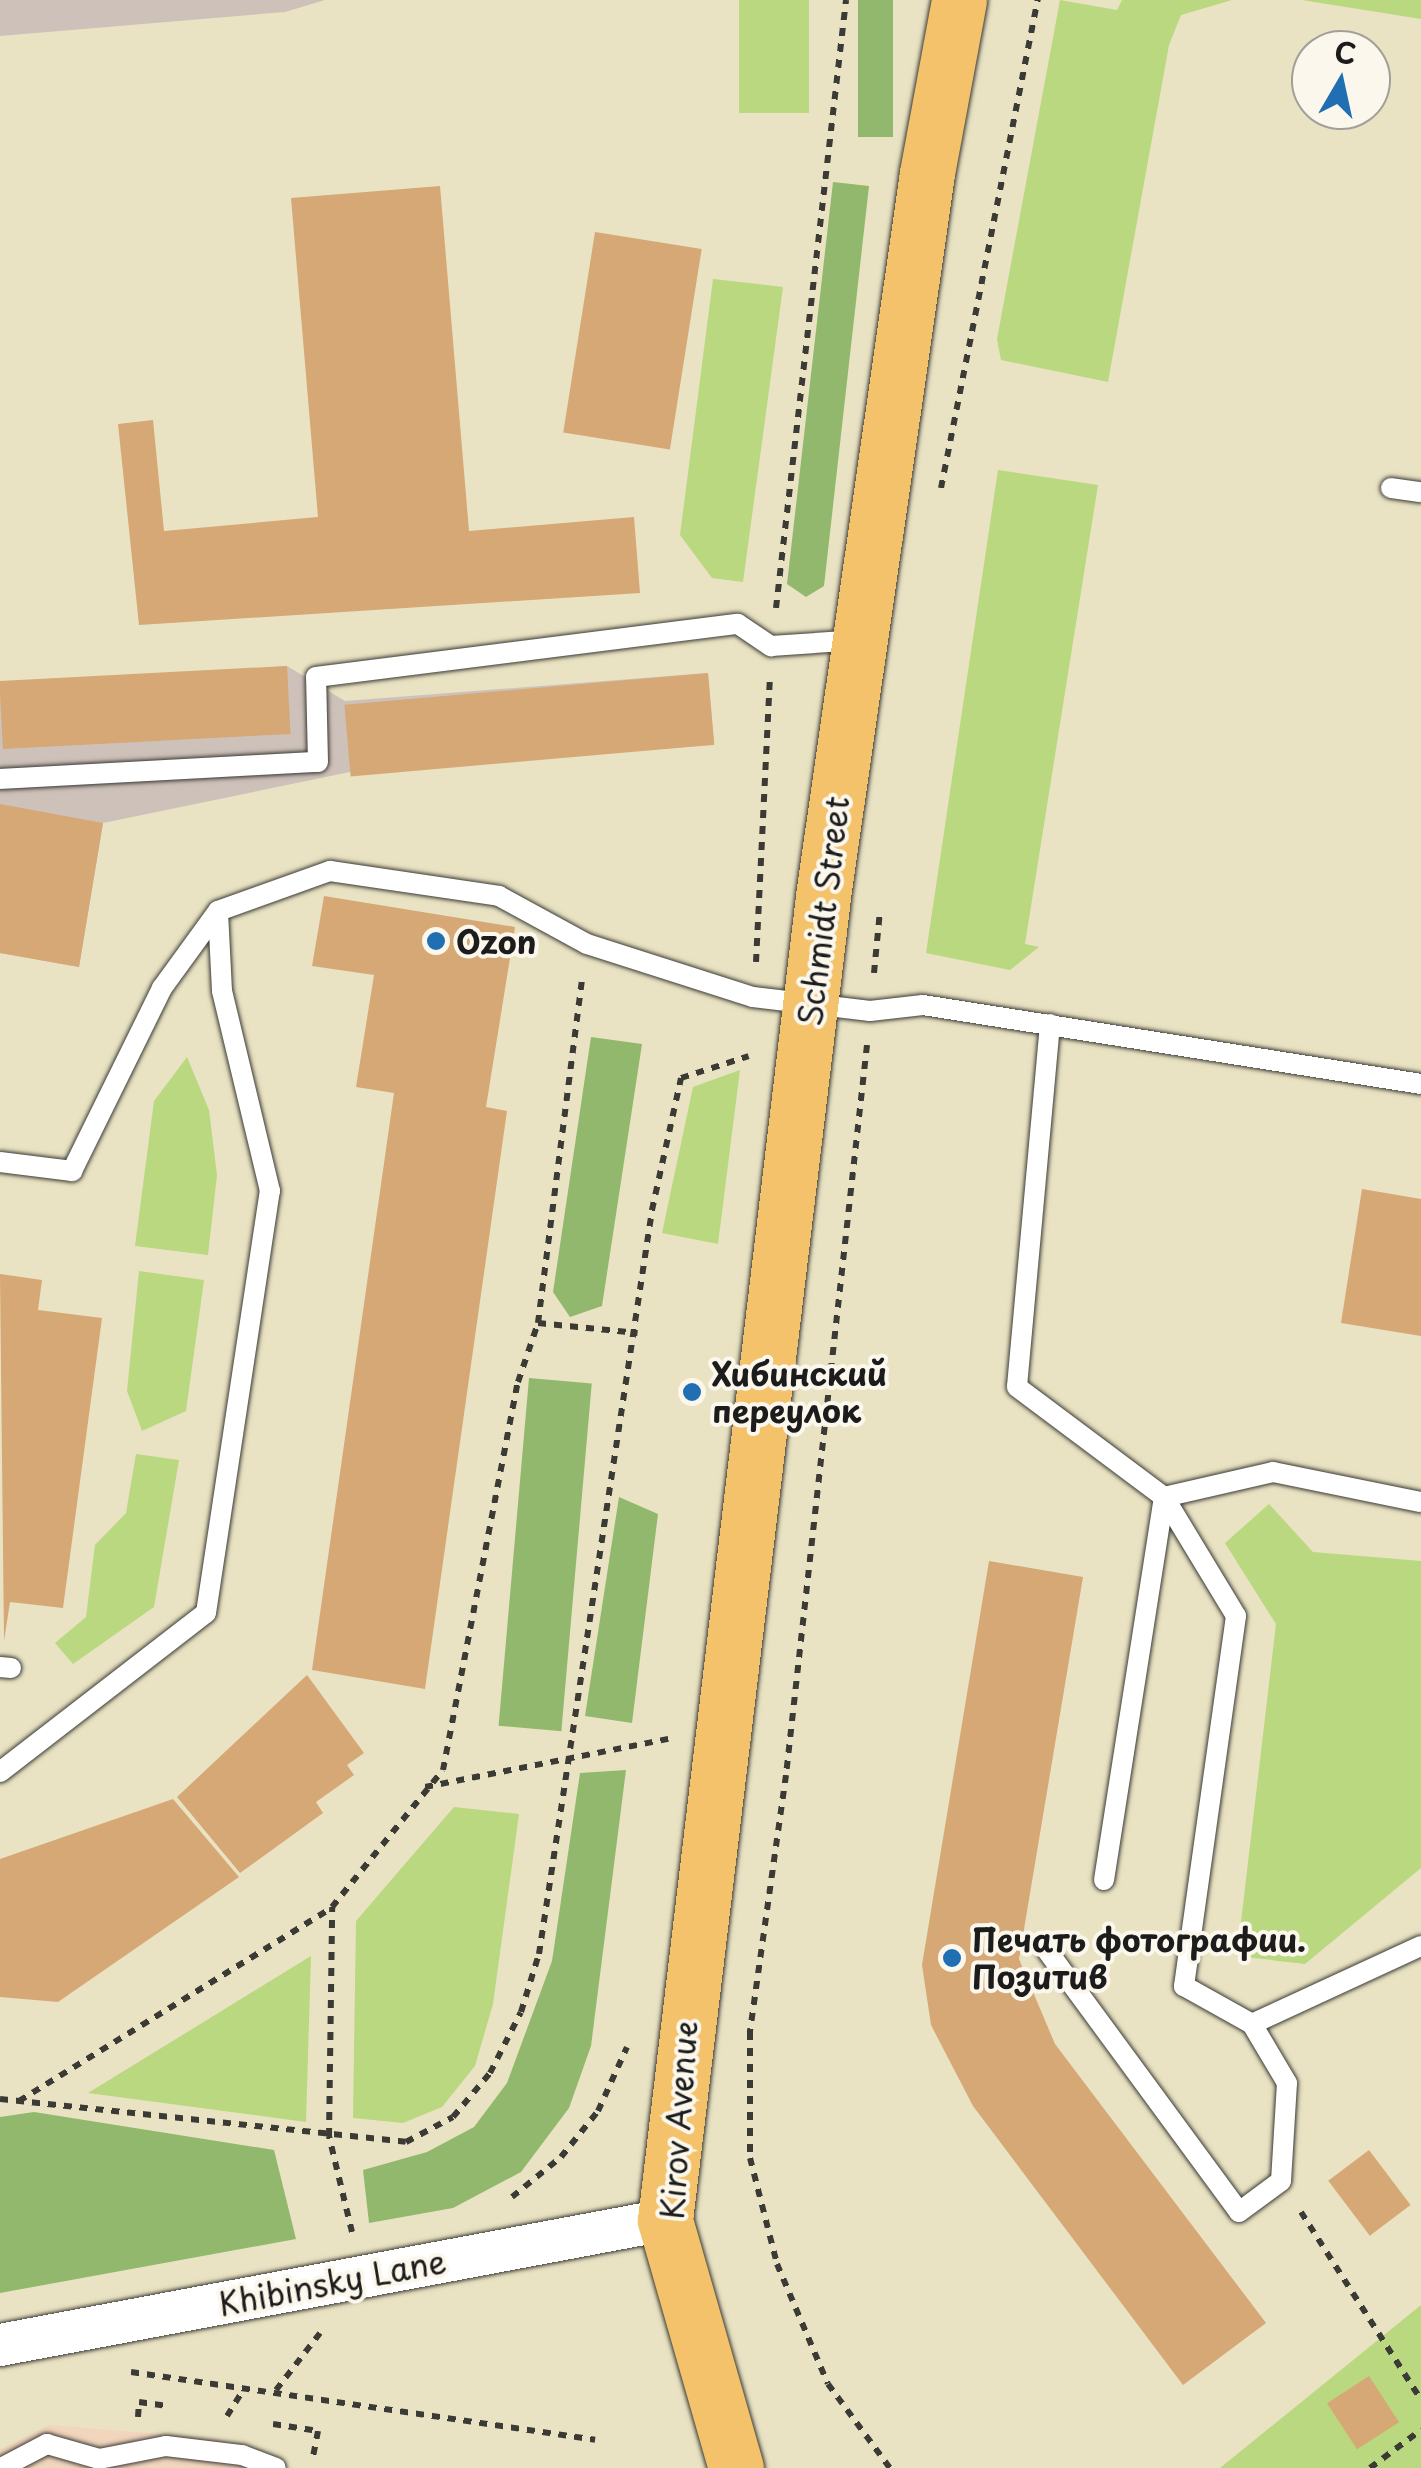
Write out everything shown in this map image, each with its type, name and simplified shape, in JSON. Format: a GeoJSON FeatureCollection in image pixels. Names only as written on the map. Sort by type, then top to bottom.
{"type":"FeatureCollection","features":[{"type":"Feature","properties":{"kind":"main road","name":"Schmidt Street"},"geometry":{"type":"LineString","coordinates":[[711,1824],[861,640],[927,174],[959,0]]}},
{"type":"Feature","properties":{"kind":"main road","name":"Kirov Avenue"},"geometry":{"type":"LineString","coordinates":[[711,1824],[665,2220],[736,2468]]}},
{"type":"Feature","properties":{"kind":"street","name":"Khibinsky Lane"},"geometry":{"type":"LineString","coordinates":[[0,2345],[665,2220]]}},
{"type":"Feature","properties":{"kind":"lane"},"geometry":{"type":"LineString","coordinates":[[1390,488],[1421,492]]}},
{"type":"Feature","properties":{"kind":"lane"},"geometry":{"type":"LineString","coordinates":[[0,779],[318,762],[316,677],[738,624],[771,646],[861,640]]}},
{"type":"Feature","properties":{"kind":"lane"},"geometry":{"type":"LineString","coordinates":[[0,1162],[72,1171],[162,988],[218,911],[330,871],[498,896],[587,944],[753,997],[870,1012],[924,1005],[1421,1084]]}},
{"type":"Feature","properties":{"kind":"lane"},"geometry":{"type":"LineString","coordinates":[[0,1772],[206,1614],[270,1191],[222,991],[218,911]]}},
{"type":"Feature","properties":{"kind":"lane"},"geometry":{"type":"LineString","coordinates":[[1046,1949],[1239,2212],[1282,2181],[1287,2083],[1252,2024],[1184,1986],[1236,1616],[1164,1497],[1016,1387],[1050,1024]]}},
{"type":"Feature","properties":{"kind":"lane"},"geometry":{"type":"LineString","coordinates":[[1164,1497],[1272,1472],[1421,1502]]}},
{"type":"Feature","properties":{"kind":"lane"},"geometry":{"type":"LineString","coordinates":[[1104,1880],[1164,1497]]}},
{"type":"Feature","properties":{"kind":"lane"},"geometry":{"type":"LineString","coordinates":[[1252,2024],[1421,1946]]}},
{"type":"Feature","properties":{"kind":"lane"},"geometry":{"type":"LineString","coordinates":[[1,2468],[47,2444],[99,2458],[166,2446],[242,2456],[276,2468]]}},
{"type":"Feature","properties":{"kind":"path"},"geometry":{"type":"LineString","coordinates":[[762,884],[771,646],[846,0]]}},
{"type":"Feature","properties":{"kind":"path"},"geometry":{"type":"LineString","coordinates":[[938,504],[1038,0]]}},
{"type":"Feature","properties":{"kind":"path"},"geometry":{"type":"LineString","coordinates":[[19,2101],[332,1907],[443,1770],[518,1382],[538,1324],[587,944]]}},
{"type":"Feature","properties":{"kind":"path"},"geometry":{"type":"LineString","coordinates":[[0,2099],[406,2142],[453,2117],[490,2074],[520,2012],[539,1954],[637,1333],[652,1210],[681,1078],[748,1056]]}},
{"type":"Feature","properties":{"kind":"path"},"geometry":{"type":"LineString","coordinates":[[864,1076],[786,1775],[750,2032],[750,2158],[777,2264],[828,2384],[890,2468]]}},
{"type":"Feature","properties":{"kind":"path"},"geometry":{"type":"LineString","coordinates":[[538,1324],[637,1333]]}},
{"type":"Feature","properties":{"kind":"path"},"geometry":{"type":"LineString","coordinates":[[667,1756],[672,1720]]}},
{"type":"Feature","properties":{"kind":"path"},"geometry":{"type":"LineString","coordinates":[[426,1787],[669,1739]]}},
{"type":"Feature","properties":{"kind":"path"},"geometry":{"type":"LineString","coordinates":[[332,1907],[328,2136],[355,2243]]}},
{"type":"Feature","properties":{"kind":"path"},"geometry":{"type":"LineString","coordinates":[[506,2202],[560,2157],[598,2111],[630,2033]]}},
{"type":"Feature","properties":{"kind":"path"},"geometry":{"type":"LineString","coordinates":[[1282,2181],[1421,2400]]}},
{"type":"Feature","properties":{"kind":"path"},"geometry":{"type":"LineString","coordinates":[[275,2391],[323,2328]]}},
{"type":"Feature","properties":{"kind":"path"},"geometry":{"type":"LineString","coordinates":[[116,2370],[595,2440]]}},
{"type":"Feature","properties":{"kind":"path"},"geometry":{"type":"LineString","coordinates":[[227,2416],[244,2387]]}},
{"type":"Feature","properties":{"kind":"path"},"geometry":{"type":"LineString","coordinates":[[1370,2468],[1421,2430]]}},
{"type":"Feature","properties":{"kind":"path"},"geometry":{"type":"LineString","coordinates":[[311,2468],[318,2431]]}},
{"type":"Feature","properties":{"kind":"shaded area"},"geometry":{"type":"Polygon","coordinates":[[[0,0],[325,0],[285,12],[0,36],[0,0]]]}},
{"type":"Feature","properties":{"kind":"shaded area"},"geometry":{"type":"Polygon","coordinates":[[[287,666],[345,701],[708,673],[714,745],[350,772],[103,823],[79,967],[0,953],[0,687],[287,666]]]}},
{"type":"Feature","properties":{"kind":"shaded area"},"geometry":{"type":"Polygon","coordinates":[[[50,2425],[219,2439],[284,2468],[0,2468],[0,2450],[50,2425]]]}},
{"type":"Feature","properties":{"kind":"green space"},"geometry":{"type":"Polygon","coordinates":[[[739,0],[809,0],[809,113],[739,113],[739,0]]]}},
{"type":"Feature","properties":{"kind":"green space"},"geometry":{"type":"Polygon","coordinates":[[[858,0],[893,0],[893,137],[858,137],[858,0]]]}},
{"type":"Feature","properties":{"kind":"green space"},"geometry":{"type":"Polygon","coordinates":[[[1060,0],[1117,10],[1122,0],[1232,0],[1181,15],[1169,45],[1108,382],[1001,360],[997,339],[1060,0]]]}},
{"type":"Feature","properties":{"kind":"green space"},"geometry":{"type":"Polygon","coordinates":[[[1302,0],[1421,0],[1421,19],[1302,0]]]}},
{"type":"Feature","properties":{"kind":"green space"},"geometry":{"type":"Polygon","coordinates":[[[833,182],[869,186],[824,586],[806,597],[787,584],[833,182]]]}},
{"type":"Feature","properties":{"kind":"green space"},"geometry":{"type":"Polygon","coordinates":[[[713,279],[783,287],[743,582],[712,578],[680,535],[713,279]]]}},
{"type":"Feature","properties":{"kind":"green space"},"geometry":{"type":"Polygon","coordinates":[[[998,470],[1098,485],[1025,944],[1039,947],[1010,970],[926,953],[998,470]]]}},
{"type":"Feature","properties":{"kind":"green space"},"geometry":{"type":"Polygon","coordinates":[[[591,1037],[642,1044],[602,1306],[570,1317],[553,1292],[591,1037]]]}},
{"type":"Feature","properties":{"kind":"green space"},"geometry":{"type":"Polygon","coordinates":[[[187,1057],[209,1110],[217,1175],[208,1255],[135,1246],[154,1101],[187,1057]]]}},
{"type":"Feature","properties":{"kind":"green space"},"geometry":{"type":"Polygon","coordinates":[[[740,1070],[718,1244],[662,1233],[693,1087],[740,1070]]]}},
{"type":"Feature","properties":{"kind":"green space"},"geometry":{"type":"Polygon","coordinates":[[[139,1271],[204,1280],[186,1411],[142,1431],[127,1391],[139,1271]]]}},
{"type":"Feature","properties":{"kind":"green space"},"geometry":{"type":"Polygon","coordinates":[[[529,1378],[592,1383],[561,1731],[499,1726],[529,1378]]]}},
{"type":"Feature","properties":{"kind":"green space"},"geometry":{"type":"Polygon","coordinates":[[[136,1454],[179,1460],[154,1607],[73,1664],[55,1643],[86,1617],[95,1545],[126,1513],[136,1454]]]}},
{"type":"Feature","properties":{"kind":"green space"},"geometry":{"type":"Polygon","coordinates":[[[619,1497],[658,1514],[632,1723],[585,1716],[619,1497]]]}},
{"type":"Feature","properties":{"kind":"green space"},"geometry":{"type":"Polygon","coordinates":[[[1269,1504],[1313,1552],[1421,1561],[1421,1868],[1305,1964],[1237,1956],[1276,1624],[1225,1543],[1269,1504]]]}},
{"type":"Feature","properties":{"kind":"green space"},"geometry":{"type":"Polygon","coordinates":[[[626,1770],[591,2046],[569,2108],[521,2172],[453,2208],[369,2223],[363,2170],[427,2152],[474,2127],[507,2083],[552,1961],[580,1773],[626,1770]]]}},
{"type":"Feature","properties":{"kind":"green space"},"geometry":{"type":"Polygon","coordinates":[[[454,1807],[519,1814],[493,2004],[475,2066],[442,2107],[403,2123],[353,2118],[356,1921],[454,1807]]]}},
{"type":"Feature","properties":{"kind":"green space"},"geometry":{"type":"Polygon","coordinates":[[[311,1956],[306,2122],[88,2093],[311,1956]]]}},
{"type":"Feature","properties":{"kind":"green space"},"geometry":{"type":"Polygon","coordinates":[[[34,2112],[274,2150],[296,2239],[0,2293],[0,2117],[34,2112]]]}},
{"type":"Feature","properties":{"kind":"green space"},"geometry":{"type":"Polygon","coordinates":[[[1421,2305],[1421,2468],[1220,2468],[1421,2305]]]}},
{"type":"Feature","properties":{"kind":"building"},"geometry":{"type":"Polygon","coordinates":[[[440,186],[469,531],[634,517],[640,593],[139,625],[118,424],[153,420],[164,531],[318,517],[291,198],[440,186]]]}},
{"type":"Feature","properties":{"kind":"building"},"geometry":{"type":"Polygon","coordinates":[[[595,232],[702,249],[670,449],[563,433],[595,232]]]}},
{"type":"Feature","properties":{"kind":"building"},"geometry":{"type":"Polygon","coordinates":[[[287,666],[291,734],[3,749],[0,681],[287,666]]]}},
{"type":"Feature","properties":{"kind":"building"},"geometry":{"type":"Polygon","coordinates":[[[708,673],[714,745],[351,777],[344,705],[708,673]]]}},
{"type":"Feature","properties":{"kind":"building"},"geometry":{"type":"Polygon","coordinates":[[[0,804],[103,823],[79,967],[0,953],[0,804]]]}},
{"type":"Feature","properties":{"kind":"building"},"geometry":{"type":"Polygon","coordinates":[[[324,896],[515,927],[486,1107],[507,1111],[425,1689],[312,1670],[394,1093],[356,1087],[374,975],[312,966],[324,896]]]}},
{"type":"Feature","properties":{"kind":"building"},"geometry":{"type":"Polygon","coordinates":[[[1362,1189],[1421,1199],[1421,1336],[1341,1323],[1362,1189]]]}},
{"type":"Feature","properties":{"kind":"building"},"geometry":{"type":"Polygon","coordinates":[[[0,1274],[42,1280],[38,1310],[102,1318],[63,1608],[10,1602],[4,1641],[0,1274]]]}},
{"type":"Feature","properties":{"kind":"building"},"geometry":{"type":"Polygon","coordinates":[[[989,1561],[1083,1577],[1019,1959],[1055,2044],[1266,2323],[1183,2385],[973,2106],[931,2025],[922,1965],[989,1561]]]}},
{"type":"Feature","properties":{"kind":"building"},"geometry":{"type":"Polygon","coordinates":[[[307,1675],[364,1753],[347,1765],[354,1775],[316,1802],[323,1813],[240,1873],[177,1797],[307,1675]]]}},
{"type":"Feature","properties":{"kind":"building"},"geometry":{"type":"Polygon","coordinates":[[[173,1799],[239,1877],[58,2002],[0,1997],[0,1859],[173,1799]]]}},
{"type":"Feature","properties":{"kind":"building"},"geometry":{"type":"Polygon","coordinates":[[[1369,2150],[1411,2205],[1370,2236],[1328,2181],[1369,2150]]]}},
{"type":"Feature","properties":{"kind":"building"},"geometry":{"type":"Polygon","coordinates":[[[1369,2376],[1399,2422],[1357,2449],[1327,2403],[1369,2376]]]}},
{"type":"Feature","properties":{"kind":"place","name":"Ozon"},"geometry":{"type":"Point","coordinates":[436,941]}},
{"type":"Feature","properties":{"kind":"place","name":"Хибинский переулок"},"geometry":{"type":"Point","coordinates":[692,1392]}},
{"type":"Feature","properties":{"kind":"place","name":"Печать фотографии. Позитив"},"geometry":{"type":"Point","coordinates":[952,1958]}}]}
